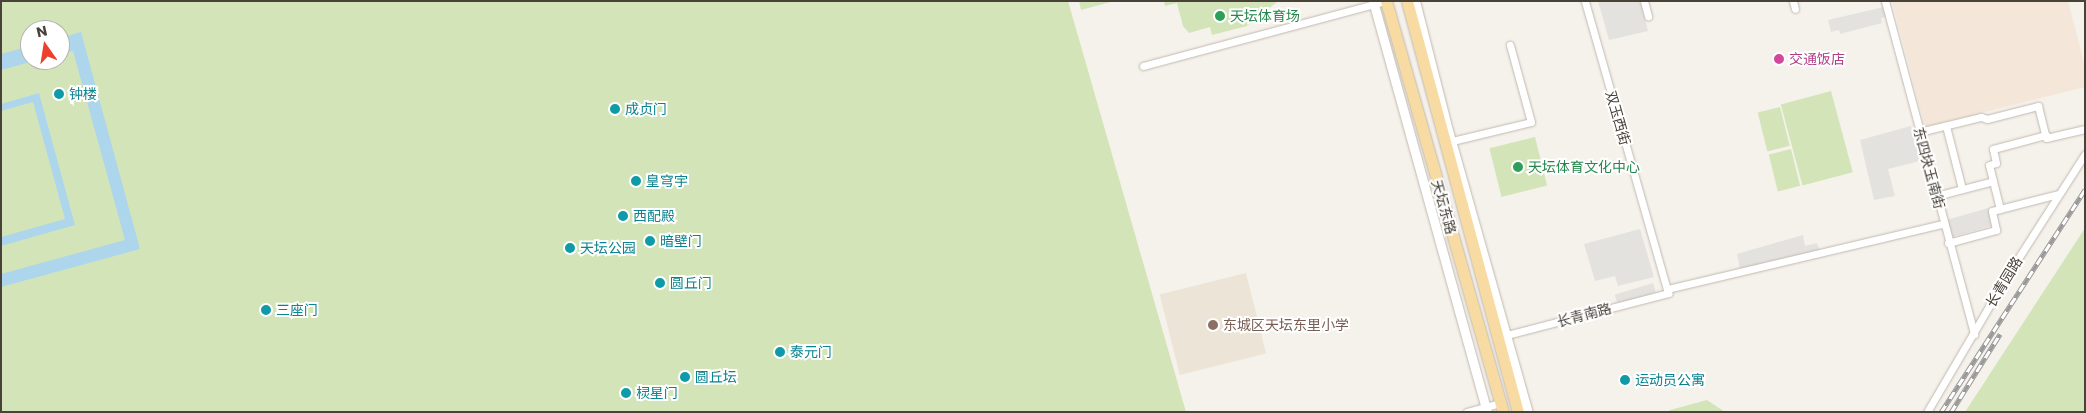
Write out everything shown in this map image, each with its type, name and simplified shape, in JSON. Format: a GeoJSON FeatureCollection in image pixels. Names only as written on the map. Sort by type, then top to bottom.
{"type":"FeatureCollection","features":[{"type":"Feature","properties":{"kind":"main road","name":"天坛东路"},"geometry":{"type":"LineString","coordinates":[[1386,1],[1501,409]]}},
{"type":"Feature","properties":{"kind":"main road","name":"天坛东路"},"geometry":{"type":"LineString","coordinates":[[1407,1],[1502,337],[1518,412]]}},
{"type":"Feature","properties":{"kind":"street"},"geometry":{"type":"LineString","coordinates":[[1143,66],[1386,1]]}},
{"type":"Feature","properties":{"kind":"street"},"geometry":{"type":"LineString","coordinates":[[1415,1],[1448,142],[1531,122],[1510,45]]}},
{"type":"Feature","properties":{"kind":"street","name":"双玉西街"},"geometry":{"type":"LineString","coordinates":[[1585,1],[1668,291]]}},
{"type":"Feature","properties":{"kind":"street"},"geometry":{"type":"LineString","coordinates":[[1644,1],[1648,16]]}},
{"type":"Feature","properties":{"kind":"street","name":"东四块玉南街"},"geometry":{"type":"LineString","coordinates":[[1885,1],[1948,243],[1974,334]]}},
{"type":"Feature","properties":{"kind":"street"},"geometry":{"type":"LineString","coordinates":[[1373,3],[1486,409]]}},
{"type":"Feature","properties":{"kind":"street"},"geometry":{"type":"LineString","coordinates":[[1919,132],[1981,117],[1987,119],[2038,106],[2046,136]]}},
{"type":"Feature","properties":{"kind":"street"},"geometry":{"type":"LineString","coordinates":[[1946,126],[1962,189]]}},
{"type":"Feature","properties":{"kind":"street"},"geometry":{"type":"LineString","coordinates":[[2000,209],[1989,165],[1996,164],[1993,149],[2085,129]]}},
{"type":"Feature","properties":{"kind":"street","name":"长青园路"},"geometry":{"type":"LineString","coordinates":[[1927,412],[2058,194],[2085,154]]}},
{"type":"Feature","properties":{"kind":"street"},"geometry":{"type":"LineString","coordinates":[[1936,196],[1993,181]]}},
{"type":"Feature","properties":{"kind":"street"},"geometry":{"type":"LineString","coordinates":[[1948,243],[1996,230],[1992,211],[2058,194]]}},
{"type":"Feature","properties":{"kind":"street","name":"长青南路"},"geometry":{"type":"LineString","coordinates":[[1502,337],[1668,291],[1943,224]]}},
{"type":"Feature","properties":{"kind":"street"},"geometry":{"type":"LineString","coordinates":[[1502,337],[1526,412]]}},
{"type":"Feature","properties":{"kind":"street"},"geometry":{"type":"LineString","coordinates":[[1512,387],[1526,412]]}},
{"type":"Feature","properties":{"kind":"street"},"geometry":{"type":"LineString","coordinates":[[1467,412],[1501,409]]}},
{"type":"Feature","properties":{"kind":"shaded area"},"geometry":{"type":"Polygon","coordinates":[[[1598,1],[1640,1],[1648,31],[1609,40],[1598,1]]]}},
{"type":"Feature","properties":{"kind":"shaded area"},"geometry":{"type":"Polygon","coordinates":[[[1892,1],[2068,1],[2085,66],[2085,87],[1925,127],[1892,1]]]}},
{"type":"Feature","properties":{"kind":"shaded area"},"geometry":{"type":"Polygon","coordinates":[[[1884,7],[1886,17],[1881,18],[1882,23],[1840,34],[1839,30],[1831,32],[1828,20],[1884,7]]]}},
{"type":"Feature","properties":{"kind":"shaded area"},"geometry":{"type":"Polygon","coordinates":[[[1911,126],[1920,161],[1888,169],[1895,196],[1874,200],[1860,140],[1911,126]]]}},
{"type":"Feature","properties":{"kind":"shaded area"},"geometry":{"type":"Polygon","coordinates":[[[1988,208],[1993,225],[1950,238],[1945,220],[1988,208]]]}},
{"type":"Feature","properties":{"kind":"shaded area"},"geometry":{"type":"Polygon","coordinates":[[[1640,229],[1654,277],[1618,286],[1615,276],[1595,281],[1584,244],[1640,229]]]}},
{"type":"Feature","properties":{"kind":"shaded area"},"geometry":{"type":"Polygon","coordinates":[[[1803,235],[1805,246],[1817,243],[1820,251],[1740,269],[1737,254],[1803,235]]]}},
{"type":"Feature","properties":{"kind":"shaded area","name":"东城区天坛东里小学"},"geometry":{"type":"Polygon","coordinates":[[[1246,273],[1266,354],[1180,375],[1160,295],[1246,273]]]}},
{"type":"Feature","properties":{"kind":"shaded area"},"geometry":{"type":"Polygon","coordinates":[[[1653,283],[1656,293],[1618,304],[1615,295],[1653,283]]]}},
{"type":"Feature","properties":{"kind":"green space","name":"天坛公园"},"geometry":{"type":"Polygon","coordinates":[[[1,1],[1068,1],[1186,412],[1,412],[1,1]]]}},
{"type":"Feature","properties":{"kind":"green space"},"geometry":{"type":"Polygon","coordinates":[[[1079,1],[1114,1],[1081,10],[1079,1]]]}},
{"type":"Feature","properties":{"kind":"green space","name":"天坛体育场"},"geometry":{"type":"Polygon","coordinates":[[[1164,1],[1278,1],[1247,26],[1212,35],[1210,27],[1189,33],[1183,26],[1177,3],[1165,6],[1164,1]]]}},
{"type":"Feature","properties":{"kind":"green space"},"geometry":{"type":"Polygon","coordinates":[[[1831,91],[1853,172],[1803,186],[1781,104],[1831,91]]]}},
{"type":"Feature","properties":{"kind":"green space"},"geometry":{"type":"Polygon","coordinates":[[[1780,107],[1790,146],[1767,151],[1758,113],[1780,107]]]}},
{"type":"Feature","properties":{"kind":"green space","name":"天坛体育文化中心"},"geometry":{"type":"Polygon","coordinates":[[[1535,137],[1547,186],[1501,197],[1489,148],[1535,137]]]}},
{"type":"Feature","properties":{"kind":"green space"},"geometry":{"type":"Polygon","coordinates":[[[1791,149],[1800,186],[1778,191],[1769,155],[1791,149]]]}},
{"type":"Feature","properties":{"kind":"green space"},"geometry":{"type":"Polygon","coordinates":[[[2085,228],[2085,412],[1965,412],[2085,228]]]}},
{"type":"Feature","properties":{"kind":"green space"},"geometry":{"type":"Polygon","coordinates":[[[1707,400],[1725,412],[1668,412],[1670,410],[1707,400]]]}},
{"type":"Feature","properties":{"kind":"water"},"geometry":{"type":"Polygon","coordinates":[[[81,32],[140,249],[1,287],[1,274],[125,240],[73,51],[70,52],[70,35],[81,32]]]}},
{"type":"Feature","properties":{"kind":"water"},"geometry":{"type":"Polygon","coordinates":[[[20,49],[20,65],[1,70],[1,54],[20,49]]]}},
{"type":"Feature","properties":{"kind":"water"},"geometry":{"type":"Polygon","coordinates":[[[39,93],[75,225],[1,246],[1,237],[65,219],[33,102],[1,111],[1,104],[39,93]]]}},
{"type":"Feature","properties":{"kind":"railway"},"geometry":{"type":"LineString","coordinates":[[1941,412],[2085,189]]}},
{"type":"Feature","properties":{"kind":"railway"},"geometry":{"type":"LineString","coordinates":[[1951,412],[2000,334]]}},
{"type":"Feature","properties":{"kind":"place","name":"天坛体育场"},"geometry":{"type":"Point","coordinates":[1220,16]}},
{"type":"Feature","properties":{"kind":"place","name":"交通饭店"},"geometry":{"type":"Point","coordinates":[1779,59]}},
{"type":"Feature","properties":{"kind":"place","name":"钟楼"},"geometry":{"type":"Point","coordinates":[59,94]}},
{"type":"Feature","properties":{"kind":"place","name":"成贞门"},"geometry":{"type":"Point","coordinates":[615,109]}},
{"type":"Feature","properties":{"kind":"place","name":"天坛体育文化中心"},"geometry":{"type":"Point","coordinates":[1518,167]}},
{"type":"Feature","properties":{"kind":"place","name":"皇穹宇"},"geometry":{"type":"Point","coordinates":[636,181]}},
{"type":"Feature","properties":{"kind":"place","name":"西配殿"},"geometry":{"type":"Point","coordinates":[623,216]}},
{"type":"Feature","properties":{"kind":"place","name":"暗壁门"},"geometry":{"type":"Point","coordinates":[650,241]}},
{"type":"Feature","properties":{"kind":"place","name":"天坛公园"},"geometry":{"type":"Point","coordinates":[570,248]}},
{"type":"Feature","properties":{"kind":"place","name":"圆丘门"},"geometry":{"type":"Point","coordinates":[660,283]}},
{"type":"Feature","properties":{"kind":"place","name":"三座门"},"geometry":{"type":"Point","coordinates":[266,310]}},
{"type":"Feature","properties":{"kind":"place","name":"东城区天坛东里小学"},"geometry":{"type":"Point","coordinates":[1213,325]}},
{"type":"Feature","properties":{"kind":"place","name":"泰元门"},"geometry":{"type":"Point","coordinates":[780,352]}},
{"type":"Feature","properties":{"kind":"place","name":"圆丘坛"},"geometry":{"type":"Point","coordinates":[685,377]}},
{"type":"Feature","properties":{"kind":"place","name":"运动员公寓"},"geometry":{"type":"Point","coordinates":[1625,380]}},
{"type":"Feature","properties":{"kind":"place","name":"棂星门"},"geometry":{"type":"Point","coordinates":[626,393]}}]}
